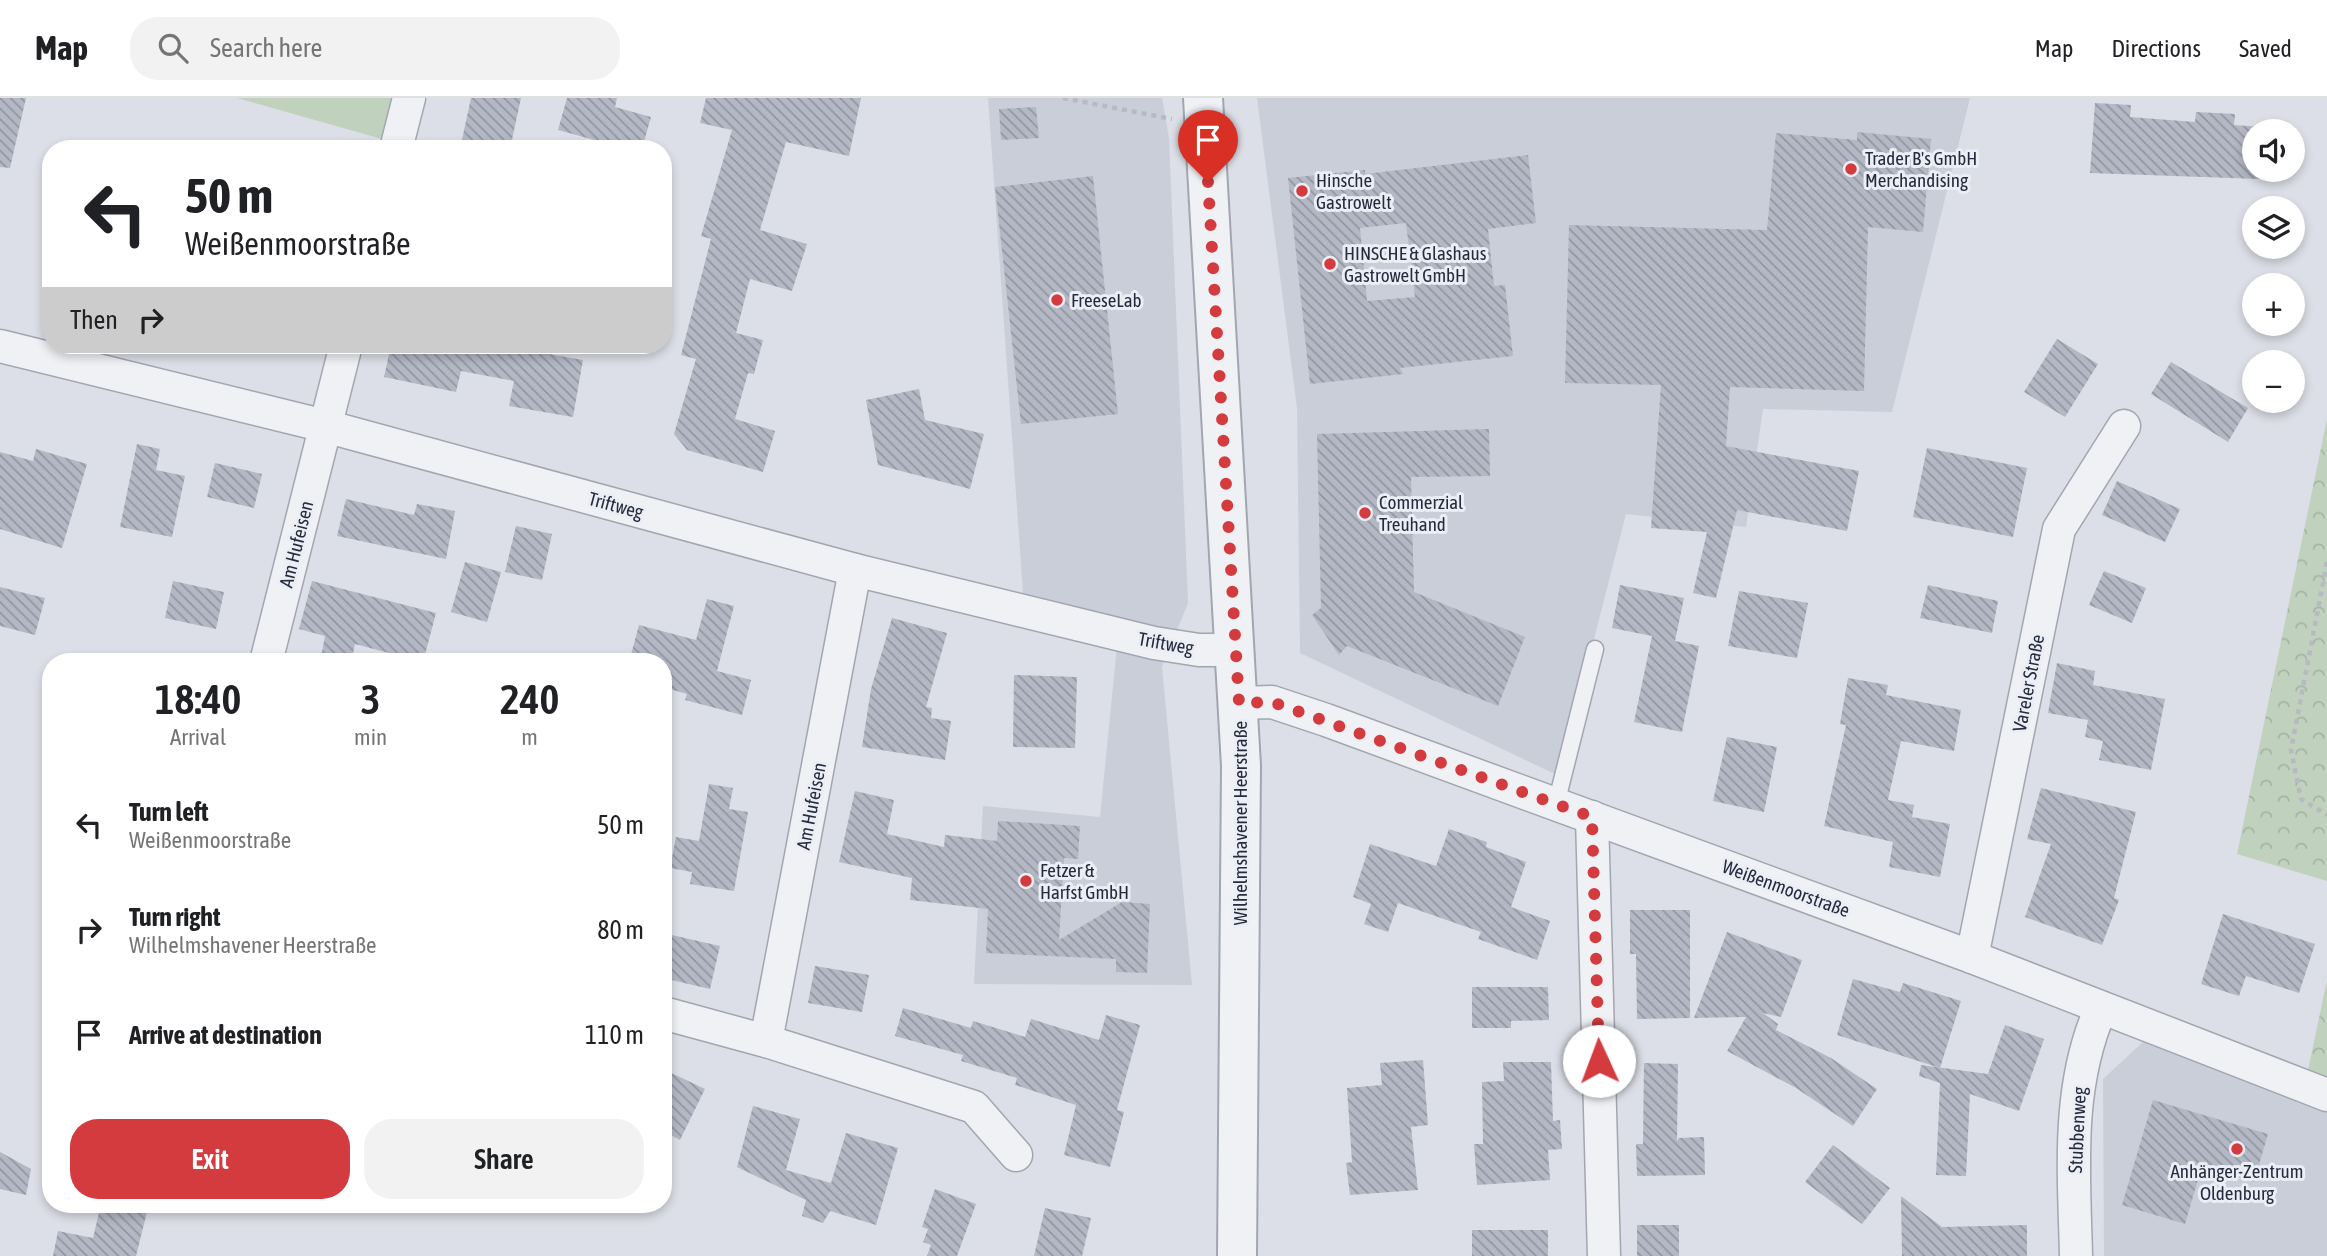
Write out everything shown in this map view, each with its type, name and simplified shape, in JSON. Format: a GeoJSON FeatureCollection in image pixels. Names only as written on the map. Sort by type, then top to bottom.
{"type":"FeatureCollection","features":[{"type":"Feature","properties":{"kind":"street"},"geometry":{"type":"LineString","coordinates":[[398,140],[409,98]]}},
{"type":"Feature","properties":{"kind":"street","name":"Wilhelmshavener Heerstraße"},"geometry":{"type":"LineString","coordinates":[[1190,109],[1239,703],[1241,989],[1237,1256]]}},
{"type":"Feature","properties":{"kind":"street","name":"Triftweg"},"geometry":{"type":"LineString","coordinates":[[0,346],[325,426],[855,570],[1154,643],[1199,650],[1235,650]]}},
{"type":"Feature","properties":{"kind":"street","name":"Am Hufeisen"},"geometry":{"type":"LineString","coordinates":[[268,653],[342,354]]}},
{"type":"Feature","properties":{"kind":"street","name":"Vareler Straße"},"geometry":{"type":"LineString","coordinates":[[1972,957],[2059,529],[2124,426]]}},
{"type":"Feature","properties":{"kind":"street","name":"Am Hufeisen"},"geometry":{"type":"LineString","coordinates":[[766,1041],[855,570]]}},
{"type":"Feature","properties":{"kind":"street","name":"Weißenmoorstraße"},"geometry":{"type":"LineString","coordinates":[[1239,703],[1272,702],[1556,804],[1972,957],[2327,1095]]}},
{"type":"Feature","properties":{"kind":"street"},"geometry":{"type":"LineString","coordinates":[[1592,817],[1604,1256]]}},
{"type":"Feature","properties":{"kind":"street","name":"Stubbenweg"},"geometry":{"type":"LineString","coordinates":[[2076,1256],[2076,1096],[2083,1054],[2101,1008]]}},
{"type":"Feature","properties":{"kind":"street"},"geometry":{"type":"LineString","coordinates":[[672,1015],[766,1041],[974,1107],[1016,1155]]}},
{"type":"Feature","properties":{"kind":"lane"},"geometry":{"type":"LineString","coordinates":[[1556,804],[1595,649]]}},
{"type":"Feature","properties":{"kind":"path"},"geometry":{"type":"LineString","coordinates":[[1063,98],[1190,109]]}},
{"type":"Feature","properties":{"kind":"path"},"geometry":{"type":"LineString","coordinates":[[2327,562],[2291,750],[2301,799],[2327,815]]}},
{"type":"Feature","properties":{"kind":"shaded area"},"geometry":{"type":"Polygon","coordinates":[[[988,98],[1162,98],[1169,138],[1188,603],[1162,667],[1192,985],[974,984],[983,806],[1100,817],[1119,626],[1023,593],[988,98]]]}},
{"type":"Feature","properties":{"kind":"shaded area"},"geometry":{"type":"Polygon","coordinates":[[[1257,98],[1970,98],[1892,412],[1763,409],[1746,527],[1626,514],[1559,776],[1300,653],[1297,408],[1257,98]]]}},
{"type":"Feature","properties":{"kind":"shaded area"},"geometry":{"type":"Polygon","coordinates":[[[2143,1042],[2327,1108],[2327,1256],[2104,1256],[2103,1079],[2143,1042]]]}},
{"type":"Feature","properties":{"kind":"green space"},"geometry":{"type":"Polygon","coordinates":[[[237,98],[394,98],[382,139],[237,98]]]}},
{"type":"Feature","properties":{"kind":"green space"},"geometry":{"type":"Polygon","coordinates":[[[2327,419],[2327,881],[2237,854],[2327,419]]]}},
{"type":"Feature","properties":{"kind":"green space"},"geometry":{"type":"Polygon","coordinates":[[[2327,980],[2327,1082],[2307,1075],[2327,980]]]}},
{"type":"Feature","properties":{"kind":"building"},"geometry":{"type":"Polygon","coordinates":[[[0,98],[26,98],[10,168],[0,167],[0,98]]]}},
{"type":"Feature","properties":{"kind":"building"},"geometry":{"type":"Polygon","coordinates":[[[471,98],[521,98],[512,140],[462,140],[471,98]]]}},
{"type":"Feature","properties":{"kind":"building"},"geometry":{"type":"Polygon","coordinates":[[[567,98],[617,98],[615,107],[651,117],[645,140],[594,140],[558,130],[567,98]]]}},
{"type":"Feature","properties":{"kind":"building"},"geometry":{"type":"Polygon","coordinates":[[[706,98],[861,98],[849,156],[786,142],[760,230],[807,244],[792,291],[750,279],[736,333],[763,340],[754,374],[748,373],[735,419],[775,431],[763,472],[687,450],[674,434],[696,359],[681,355],[711,239],[701,236],[732,130],[700,123],[706,98]]]}},
{"type":"Feature","properties":{"kind":"building"},"geometry":{"type":"Polygon","coordinates":[[[2095,103],[2131,105],[2130,117],[2195,122],[2196,112],[2235,114],[2234,125],[2242,126],[2242,178],[2090,173],[2095,103]]]}},
{"type":"Feature","properties":{"kind":"building"},"geometry":{"type":"Polygon","coordinates":[[[1036,107],[1039,138],[1001,140],[999,109],[1036,107]]]}},
{"type":"Feature","properties":{"kind":"building"},"geometry":{"type":"Polygon","coordinates":[[[1857,132],[1931,139],[1923,232],[1868,227],[1864,391],[1730,387],[1726,446],[1859,471],[1847,531],[1737,510],[1716,598],[1693,593],[1707,532],[1651,528],[1661,385],[1565,383],[1569,225],[1767,230],[1776,133],[1857,140],[1857,132]]]}},
{"type":"Feature","properties":{"kind":"building"},"geometry":{"type":"Polygon","coordinates":[[[1528,155],[1536,223],[1488,229],[1494,286],[1505,285],[1513,356],[1400,368],[1403,374],[1310,384],[1288,178],[1365,170],[1365,174],[1528,155]],[[1406,223],[1360,228],[1367,301],[1415,297],[1406,223]]]}},
{"type":"Feature","properties":{"kind":"building","name":"FreeseLab"},"geometry":{"type":"Polygon","coordinates":[[[1093,176],[1118,414],[1021,424],[995,187],[1093,176]]]}},
{"type":"Feature","properties":{"kind":"building"},"geometry":{"type":"Polygon","coordinates":[[[2057,339],[2098,364],[2065,417],[2024,392],[2057,339]]]}},
{"type":"Feature","properties":{"kind":"building"},"geometry":{"type":"Polygon","coordinates":[[[389,354],[548,354],[583,360],[573,417],[509,406],[514,381],[461,371],[456,392],[384,377],[389,354]]]}},
{"type":"Feature","properties":{"kind":"building"},"geometry":{"type":"Polygon","coordinates":[[[2171,362],[2242,404],[2242,413],[2245,413],[2228,442],[2151,394],[2171,362]]]}},
{"type":"Feature","properties":{"kind":"building"},"geometry":{"type":"Polygon","coordinates":[[[919,389],[925,420],[984,434],[970,489],[878,465],[866,400],[919,389]]]}},
{"type":"Feature","properties":{"kind":"building","name":"Commerzial Treuhand"},"geometry":{"type":"Polygon","coordinates":[[[1489,429],[1490,476],[1411,477],[1414,592],[1525,637],[1498,706],[1347,646],[1339,655],[1312,615],[1321,608],[1317,434],[1489,429]]]}},
{"type":"Feature","properties":{"kind":"building"},"geometry":{"type":"Polygon","coordinates":[[[137,444],[160,449],[156,470],[185,476],[172,537],[120,527],[137,444]]]}},
{"type":"Feature","properties":{"kind":"building"},"geometry":{"type":"Polygon","coordinates":[[[1927,448],[2027,468],[2013,537],[1913,517],[1927,448]]]}},
{"type":"Feature","properties":{"kind":"building"},"geometry":{"type":"Polygon","coordinates":[[[36,449],[87,464],[62,548],[0,529],[0,452],[33,461],[36,449]]]}},
{"type":"Feature","properties":{"kind":"building"},"geometry":{"type":"Polygon","coordinates":[[[215,463],[262,474],[254,508],[207,497],[215,463]]]}},
{"type":"Feature","properties":{"kind":"building"},"geometry":{"type":"Polygon","coordinates":[[[2117,481],[2180,509],[2165,542],[2102,515],[2117,481]]]}},
{"type":"Feature","properties":{"kind":"building"},"geometry":{"type":"Polygon","coordinates":[[[346,499],[414,515],[417,504],[455,511],[446,559],[337,536],[346,499]]]}},
{"type":"Feature","properties":{"kind":"building"},"geometry":{"type":"Polygon","coordinates":[[[516,526],[552,534],[542,580],[505,572],[516,526]]]}},
{"type":"Feature","properties":{"kind":"building"},"geometry":{"type":"Polygon","coordinates":[[[465,562],[501,572],[487,622],[451,612],[465,562]]]}},
{"type":"Feature","properties":{"kind":"building"},"geometry":{"type":"Polygon","coordinates":[[[2104,571],[2146,588],[2132,623],[2089,605],[2104,571]]]}},
{"type":"Feature","properties":{"kind":"building"},"geometry":{"type":"Polygon","coordinates":[[[173,581],[224,592],[216,629],[165,618],[173,581]]]}},
{"type":"Feature","properties":{"kind":"building"},"geometry":{"type":"Polygon","coordinates":[[[312,581],[436,613],[425,653],[389,653],[355,644],[353,653],[322,653],[325,636],[299,629],[312,581]]]}},
{"type":"Feature","properties":{"kind":"building"},"geometry":{"type":"Polygon","coordinates":[[[1620,585],[1684,598],[1675,641],[1699,646],[1682,732],[1634,722],[1652,636],[1612,628],[1620,585]]]}},
{"type":"Feature","properties":{"kind":"building"},"geometry":{"type":"Polygon","coordinates":[[[1928,585],[1998,601],[1992,633],[1920,618],[1928,585]]]}},
{"type":"Feature","properties":{"kind":"building"},"geometry":{"type":"Polygon","coordinates":[[[0,587],[45,598],[35,635],[0,626],[0,587]]]}},
{"type":"Feature","properties":{"kind":"building"},"geometry":{"type":"Polygon","coordinates":[[[1739,591],[1808,603],[1797,658],[1728,646],[1739,591]]]}},
{"type":"Feature","properties":{"kind":"building"},"geometry":{"type":"Polygon","coordinates":[[[707,599],[734,606],[717,671],[751,680],[742,715],[685,700],[687,694],[672,690],[672,653],[631,653],[639,625],[696,640],[707,599]]]}},
{"type":"Feature","properties":{"kind":"building"},"geometry":{"type":"Polygon","coordinates":[[[892,618],[947,633],[926,707],[932,708],[931,718],[951,721],[945,760],[862,747],[871,689],[892,618]]]}},
{"type":"Feature","properties":{"kind":"building"},"geometry":{"type":"Polygon","coordinates":[[[2057,663],[2095,671],[2093,685],[2165,699],[2151,770],[2099,760],[2103,741],[2085,737],[2088,720],[2048,713],[2057,663]]]}},
{"type":"Feature","properties":{"kind":"building"},"geometry":{"type":"Polygon","coordinates":[[[1014,675],[1077,677],[1075,748],[1013,747],[1014,675]]]}},
{"type":"Feature","properties":{"kind":"building"},"geometry":{"type":"Polygon","coordinates":[[[1848,678],[1888,685],[1886,695],[1961,710],[1954,751],[1901,741],[1888,800],[1914,805],[1912,817],[1950,824],[1940,877],[1889,867],[1893,842],[1824,826],[1846,725],[1840,724],[1848,678]]]}},
{"type":"Feature","properties":{"kind":"building"},"geometry":{"type":"Polygon","coordinates":[[[1727,737],[1777,747],[1764,812],[1713,801],[1727,737]]]}},
{"type":"Feature","properties":{"kind":"building"},"geometry":{"type":"Polygon","coordinates":[[[709,784],[733,788],[729,809],[748,812],[734,891],[690,884],[692,872],[672,868],[676,837],[699,841],[709,784]]]}},
{"type":"Feature","properties":{"kind":"building"},"geometry":{"type":"Polygon","coordinates":[[[2041,788],[2136,812],[2114,898],[2119,900],[2102,945],[2025,917],[2051,844],[2027,839],[2041,788]]]}},
{"type":"Feature","properties":{"kind":"building"},"geometry":{"type":"Polygon","coordinates":[[[855,791],[894,800],[887,834],[944,847],[945,835],[997,841],[998,821],[1080,826],[1078,859],[1064,858],[1059,940],[1122,902],[1150,904],[1147,973],[1116,972],[1116,959],[986,953],[988,909],[910,900],[912,878],[839,862],[855,791]]]}},
{"type":"Feature","properties":{"kind":"building"},"geometry":{"type":"Polygon","coordinates":[[[1449,829],[1487,842],[1486,847],[1526,862],[1511,907],[1550,921],[1537,960],[1478,939],[1481,932],[1398,903],[1388,932],[1364,924],[1371,904],[1353,897],[1370,844],[1436,866],[1449,829]]]}},
{"type":"Feature","properties":{"kind":"building"},"geometry":{"type":"Polygon","coordinates":[[[1630,910],[1690,910],[1690,1018],[1637,1019],[1636,954],[1630,954],[1630,910]]]}},
{"type":"Feature","properties":{"kind":"building"},"geometry":{"type":"Polygon","coordinates":[[[2223,914],[2315,944],[2299,993],[2246,976],[2239,996],[2201,984],[2223,914]]]}},
{"type":"Feature","properties":{"kind":"building"},"geometry":{"type":"Polygon","coordinates":[[[1727,932],[1802,960],[1781,1017],[1763,1013],[1778,1024],[1776,1030],[1831,1058],[1877,1089],[1853,1126],[1796,1088],[1727,1051],[1746,1017],[1694,1018],[1727,932]]]}},
{"type":"Feature","properties":{"kind":"building"},"geometry":{"type":"Polygon","coordinates":[[[672,935],[720,946],[710,989],[672,980],[672,935]]]}},
{"type":"Feature","properties":{"kind":"building"},"geometry":{"type":"Polygon","coordinates":[[[815,966],[869,975],[862,1012],[808,1003],[815,966]]]}},
{"type":"Feature","properties":{"kind":"building"},"geometry":{"type":"Polygon","coordinates":[[[1853,979],[1900,992],[1903,983],[1961,1001],[1940,1068],[1837,1035],[1853,979]]]}},
{"type":"Feature","properties":{"kind":"building"},"geometry":{"type":"Polygon","coordinates":[[[1472,987],[1548,987],[1549,1020],[1511,1021],[1511,1028],[1472,1028],[1472,987]]]}},
{"type":"Feature","properties":{"kind":"building"},"geometry":{"type":"Polygon","coordinates":[[[903,1008],[971,1028],[973,1021],[1025,1037],[1031,1019],[1099,1040],[1106,1015],[1140,1025],[1117,1110],[1124,1112],[1110,1167],[1064,1155],[1076,1105],[1015,1085],[1017,1078],[961,1061],[963,1055],[895,1036],[903,1008]]]}},
{"type":"Feature","properties":{"kind":"building"},"geometry":{"type":"Polygon","coordinates":[[[2005,1025],[2044,1039],[2019,1111],[1970,1094],[1966,1176],[1936,1175],[1940,1083],[1919,1076],[1921,1065],[1988,1074],[2005,1025]]]}},
{"type":"Feature","properties":{"kind":"building"},"geometry":{"type":"Polygon","coordinates":[[[1423,1060],[1428,1125],[1411,1127],[1418,1190],[1350,1195],[1346,1163],[1352,1162],[1347,1088],[1382,1085],[1380,1063],[1423,1060]]]}},
{"type":"Feature","properties":{"kind":"building"},"geometry":{"type":"Polygon","coordinates":[[[1503,1062],[1551,1062],[1553,1121],[1560,1120],[1562,1149],[1548,1150],[1550,1180],[1477,1185],[1474,1144],[1483,1144],[1482,1082],[1504,1081],[1503,1062]]]}},
{"type":"Feature","properties":{"kind":"building"},"geometry":{"type":"Polygon","coordinates":[[[1644,1063],[1678,1064],[1677,1141],[1679,1138],[1704,1137],[1705,1175],[1637,1176],[1636,1144],[1643,1144],[1644,1063]]]}},
{"type":"Feature","properties":{"kind":"building"},"geometry":{"type":"Polygon","coordinates":[[[672,1073],[705,1089],[680,1140],[672,1136],[672,1073]]]}},
{"type":"Feature","properties":{"kind":"building"},"geometry":{"type":"Polygon","coordinates":[[[2153,1100],[2268,1134],[2254,1182],[2202,1166],[2185,1224],[2122,1205],[2153,1100]]]}},
{"type":"Feature","properties":{"kind":"building"},"geometry":{"type":"Polygon","coordinates":[[[753,1106],[800,1119],[786,1170],[831,1183],[846,1133],[898,1148],[876,1225],[830,1211],[823,1223],[802,1216],[806,1200],[737,1167],[753,1106]]]}},
{"type":"Feature","properties":{"kind":"building"},"geometry":{"type":"Polygon","coordinates":[[[1833,1145],[1890,1188],[1862,1224],[1805,1182],[1833,1145]]]}},
{"type":"Feature","properties":{"kind":"building"},"geometry":{"type":"Polygon","coordinates":[[[0,1152],[31,1169],[26,1195],[0,1189],[0,1152]]]}},
{"type":"Feature","properties":{"kind":"building"},"geometry":{"type":"Polygon","coordinates":[[[935,1189],[976,1204],[957,1256],[927,1256],[931,1245],[923,1242],[928,1229],[922,1227],[935,1189]]]}},
{"type":"Feature","properties":{"kind":"building"},"geometry":{"type":"Polygon","coordinates":[[[1901,1196],[1942,1227],[2027,1225],[2027,1256],[1902,1256],[1901,1196]]]}},
{"type":"Feature","properties":{"kind":"building"},"geometry":{"type":"Polygon","coordinates":[[[1045,1208],[1091,1218],[1082,1256],[1034,1256],[1045,1208]]]}},
{"type":"Feature","properties":{"kind":"building"},"geometry":{"type":"Polygon","coordinates":[[[99,1213],[147,1213],[136,1256],[53,1256],[58,1231],[93,1238],[99,1213]]]}},
{"type":"Feature","properties":{"kind":"building"},"geometry":{"type":"Polygon","coordinates":[[[1637,1225],[1679,1225],[1679,1256],[1637,1256],[1637,1225]]]}},
{"type":"Feature","properties":{"kind":"building"},"geometry":{"type":"Polygon","coordinates":[[[1472,1230],[1548,1230],[1548,1256],[1472,1256],[1472,1230]]]}},
{"type":"Feature","properties":{"kind":"place","name":"Trader B's GmbH Merchandising"},"geometry":{"type":"Point","coordinates":[1851,169]}},
{"type":"Feature","properties":{"kind":"place","name":"Hinsche Gastrowelt"},"geometry":{"type":"Point","coordinates":[1302,191]}},
{"type":"Feature","properties":{"kind":"place","name":"HINSCHE & Glashaus Gastrowelt GmbH"},"geometry":{"type":"Point","coordinates":[1330,264]}},
{"type":"Feature","properties":{"kind":"place","name":"FreeseLab"},"geometry":{"type":"Point","coordinates":[1057,300]}},
{"type":"Feature","properties":{"kind":"place","name":"Commerzial Treuhand"},"geometry":{"type":"Point","coordinates":[1365,513]}},
{"type":"Feature","properties":{"kind":"place","name":"Fetzer & Harfst GmbH"},"geometry":{"type":"Point","coordinates":[1026,881]}},
{"type":"Feature","properties":{"kind":"place","name":"Anhänger-Zentrum Oldenburg"},"geometry":{"type":"Point","coordinates":[2237,1149]}},
{"type":"Feature","properties":{"kind":"route"},"geometry":{"type":"LineString","coordinates":[[1208,182],[1239,703],[1272,702],[1592,817],[1599,1061]]}}]}
